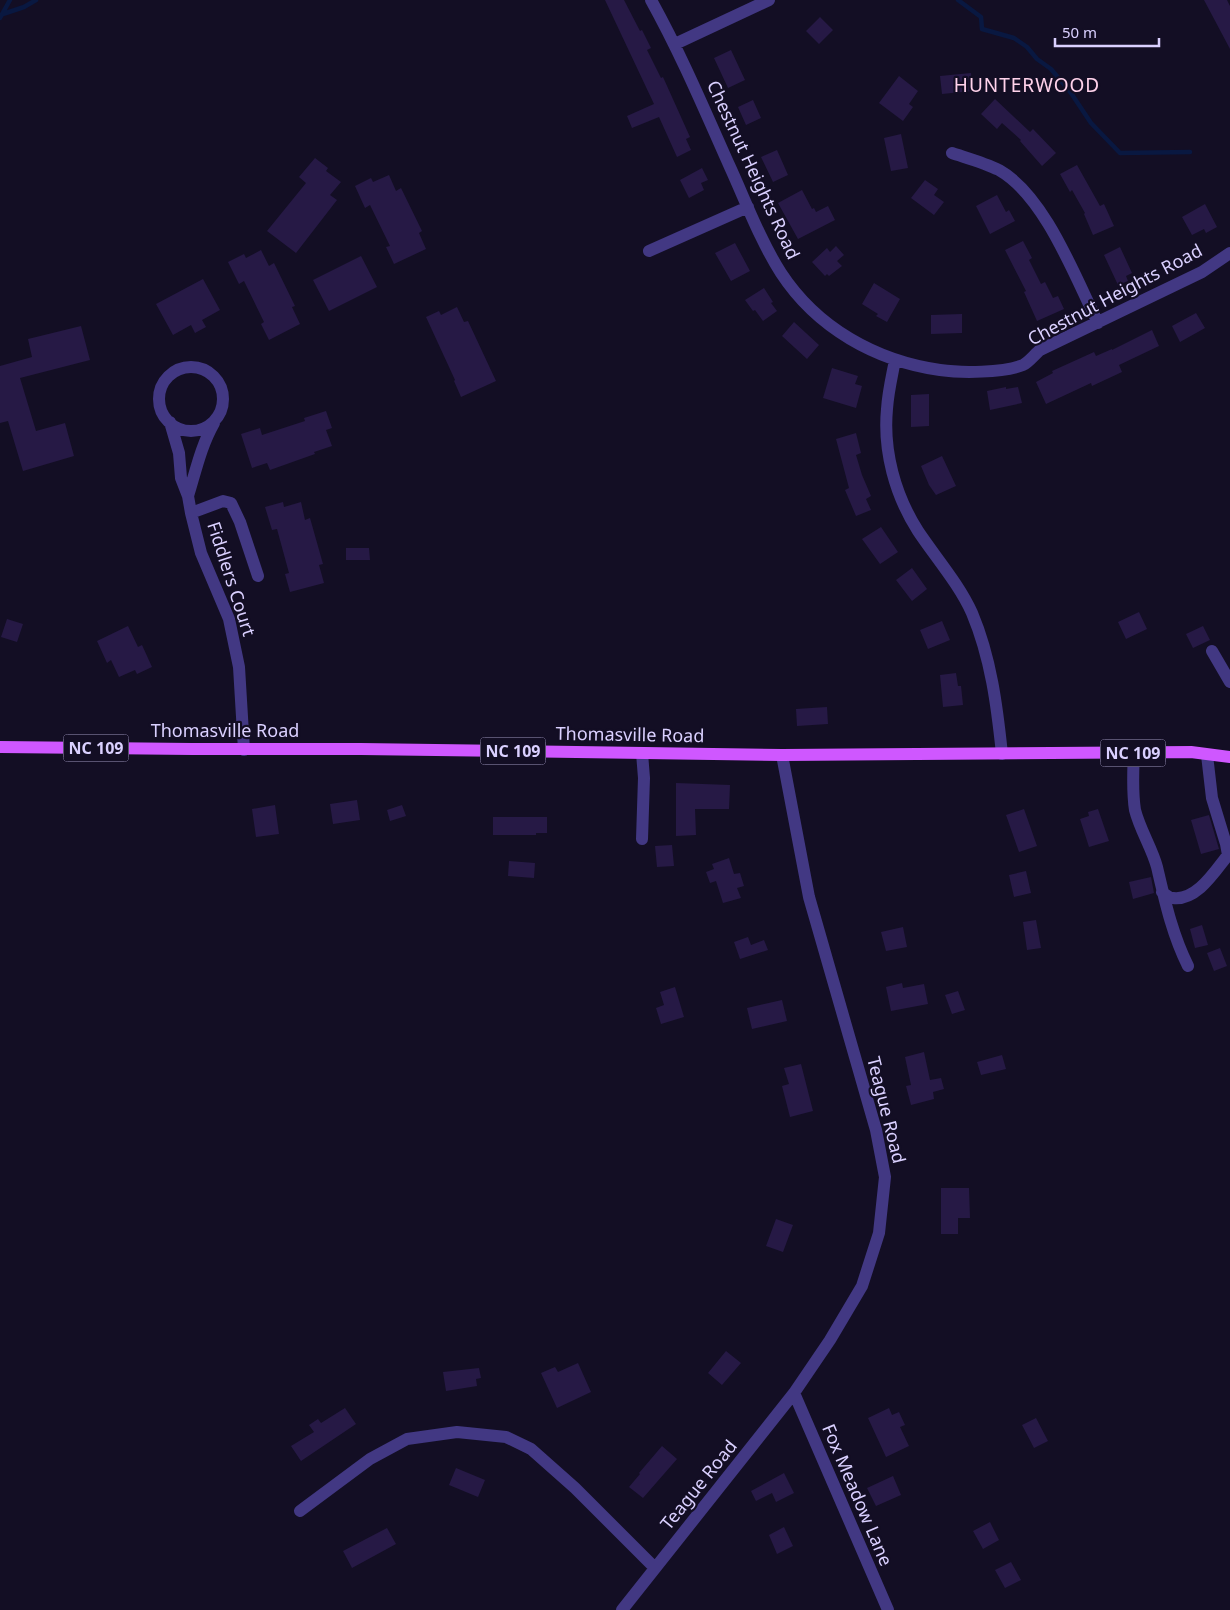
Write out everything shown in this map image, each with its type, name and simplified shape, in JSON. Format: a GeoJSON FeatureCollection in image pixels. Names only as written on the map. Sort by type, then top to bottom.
{"type":"FeatureCollection","features":[{"type":"Feature","properties":{"kind":"main road","name":"Thomasville Road"},"geometry":{"type":"LineString","coordinates":[[0,746],[782,755],[1191,752],[1230,756]]}},
{"type":"Feature","properties":{"kind":"street","name":"Chestnut Heights Road"},"geometry":{"type":"LineString","coordinates":[[651,0],[675,44],[769,252],[782,273],[810,308],[828,324],[854,341],[895,360],[923,368],[970,372],[1003,369],[1024,364],[1040,350],[1202,272],[1230,253]]}},
{"type":"Feature","properties":{"kind":"street"},"geometry":{"type":"LineString","coordinates":[[675,44],[769,0]]}},
{"type":"Feature","properties":{"kind":"street"},"geometry":{"type":"LineString","coordinates":[[952,152],[999,170],[1030,198],[1054,232],[1098,323]]}},
{"type":"Feature","properties":{"kind":"street"},"geometry":{"type":"LineString","coordinates":[[649,251],[748,207]]}},
{"type":"Feature","properties":{"kind":"street"},"geometry":{"type":"LineString","coordinates":[[895,360],[887,417],[889,456],[893,476],[909,515],[964,596],[978,627],[996,697],[1002,754]]}},
{"type":"Feature","properties":{"kind":"street","name":"Fiddlers Court"},"geometry":{"type":"LineString","coordinates":[[215,421],[222,409],[224,395],[218,381],[208,371],[194,367],[180,369],[168,377],[161,389],[159,404],[164,417],[170,422],[178,453],[181,478],[188,496],[201,553],[229,620],[241,683],[244,750]]}},
{"type":"Feature","properties":{"kind":"street"},"geometry":{"type":"LineString","coordinates":[[170,422],[175,427],[188,431],[203,429],[215,421]]}},
{"type":"Feature","properties":{"kind":"street"},"geometry":{"type":"LineString","coordinates":[[188,496],[198,459],[206,437],[215,421]]}},
{"type":"Feature","properties":{"kind":"street"},"geometry":{"type":"LineString","coordinates":[[191,513],[223,501],[231,503],[240,522],[258,576]]}},
{"type":"Feature","properties":{"kind":"street"},"geometry":{"type":"LineString","coordinates":[[1212,651],[1230,682]]}},
{"type":"Feature","properties":{"kind":"street"},"geometry":{"type":"LineString","coordinates":[[1134,752],[1133,787],[1136,810],[1145,840],[1156,865],[1174,936],[1188,966]]}},
{"type":"Feature","properties":{"kind":"street"},"geometry":{"type":"LineString","coordinates":[[642,753],[644,778],[642,839]]}},
{"type":"Feature","properties":{"kind":"street","name":"Teague Road"},"geometry":{"type":"LineString","coordinates":[[622,1610],[794,1393],[830,1340],[862,1286],[879,1233],[885,1177],[876,1130],[809,897],[782,755]]}},
{"type":"Feature","properties":{"kind":"street"},"geometry":{"type":"LineString","coordinates":[[1162,892],[1171,898],[1187,896],[1203,885],[1228,855],[1212,798],[1207,755]]}},
{"type":"Feature","properties":{"kind":"street","name":"Fox Meadow Lane"},"geometry":{"type":"LineString","coordinates":[[794,1393],[888,1610]]}},
{"type":"Feature","properties":{"kind":"street"},"geometry":{"type":"LineString","coordinates":[[300,1512],[370,1459],[407,1438],[457,1432],[506,1437],[531,1449],[538,1455],[581,1493],[656,1568]]}},
{"type":"Feature","properties":{"kind":"building"},"geometry":{"type":"Polygon","coordinates":[[[605,0],[624,0],[640,31],[642,30],[651,48],[647,50],[661,78],[663,77],[690,137],[686,139],[691,150],[677,157],[659,117],[632,128],[627,116],[654,104],[605,0]]]}},
{"type":"Feature","properties":{"kind":"building"},"geometry":{"type":"Polygon","coordinates":[[[1204,0],[1227,0],[1230,6],[1230,49],[1204,0]]]}},
{"type":"Feature","properties":{"kind":"building"},"geometry":{"type":"Polygon","coordinates":[[[820,17],[833,30],[819,44],[806,31],[820,17]]]}},
{"type":"Feature","properties":{"kind":"building"},"geometry":{"type":"Polygon","coordinates":[[[731,50],[745,80],[728,88],[714,58],[731,50]]]}},
{"type":"Feature","properties":{"kind":"building"},"geometry":{"type":"Polygon","coordinates":[[[971,73],[972,91],[942,94],[940,76],[971,73]]]}},
{"type":"Feature","properties":{"kind":"building"},"geometry":{"type":"Polygon","coordinates":[[[899,76],[918,91],[909,104],[913,107],[903,121],[879,103],[899,76]]]}},
{"type":"Feature","properties":{"kind":"building"},"geometry":{"type":"Polygon","coordinates":[[[995,99],[1030,132],[1033,129],[1056,153],[1042,166],[1021,140],[1002,123],[997,129],[981,114],[995,99]]]}},
{"type":"Feature","properties":{"kind":"building"},"geometry":{"type":"Polygon","coordinates":[[[753,100],[761,118],[746,125],[738,107],[753,100]]]}},
{"type":"Feature","properties":{"kind":"building"},"geometry":{"type":"Polygon","coordinates":[[[901,134],[908,168],[891,171],[884,138],[901,134]]]}},
{"type":"Feature","properties":{"kind":"building"},"geometry":{"type":"Polygon","coordinates":[[[777,150],[788,175],[773,182],[761,157],[777,150]]]}},
{"type":"Feature","properties":{"kind":"building"},"geometry":{"type":"Polygon","coordinates":[[[315,158],[328,168],[326,171],[341,182],[330,195],[337,200],[296,253],[267,231],[306,183],[299,177],[315,158]]]}},
{"type":"Feature","properties":{"kind":"building"},"geometry":{"type":"Polygon","coordinates":[[[1077,165],[1100,206],[1104,204],[1114,226],[1093,235],[1085,213],[1060,174],[1077,165]]]}},
{"type":"Feature","properties":{"kind":"building"},"geometry":{"type":"Polygon","coordinates":[[[702,168],[708,180],[701,183],[704,190],[689,198],[680,180],[702,168]]]}},
{"type":"Feature","properties":{"kind":"building"},"geometry":{"type":"Polygon","coordinates":[[[389,175],[396,191],[401,188],[422,231],[419,233],[426,249],[394,264],[386,247],[390,246],[370,205],[365,208],[355,186],[371,178],[373,182],[389,175]]]}},
{"type":"Feature","properties":{"kind":"building"},"geometry":{"type":"Polygon","coordinates":[[[925,180],[938,189],[934,195],[944,202],[934,215],[911,198],[925,180]]]}},
{"type":"Feature","properties":{"kind":"building"},"geometry":{"type":"Polygon","coordinates":[[[802,190],[812,209],[814,208],[816,212],[828,206],[835,220],[798,239],[778,203],[802,190]]]}},
{"type":"Feature","properties":{"kind":"building"},"geometry":{"type":"Polygon","coordinates":[[[997,195],[1006,212],[1009,210],[1015,221],[990,234],[976,206],[997,195]]]}},
{"type":"Feature","properties":{"kind":"building"},"geometry":{"type":"Polygon","coordinates":[[[1205,204],[1217,227],[1206,233],[1204,229],[1192,235],[1182,217],[1205,204]]]}},
{"type":"Feature","properties":{"kind":"building"},"geometry":{"type":"Polygon","coordinates":[[[1023,241],[1032,258],[1029,260],[1041,284],[1045,282],[1053,298],[1058,296],[1064,309],[1037,321],[1024,292],[1026,291],[1005,250],[1023,241]]]}},
{"type":"Feature","properties":{"kind":"building"},"geometry":{"type":"Polygon","coordinates":[[[735,243],[750,271],[731,281],[715,253],[735,243]]]}},
{"type":"Feature","properties":{"kind":"building"},"geometry":{"type":"Polygon","coordinates":[[[836,246],[844,255],[837,261],[842,266],[829,276],[827,274],[825,276],[812,262],[827,248],[830,252],[836,246]]]}},
{"type":"Feature","properties":{"kind":"building"},"geometry":{"type":"Polygon","coordinates":[[[1120,247],[1132,273],[1126,276],[1128,281],[1118,285],[1104,255],[1120,247]]]}},
{"type":"Feature","properties":{"kind":"building"},"geometry":{"type":"Polygon","coordinates":[[[261,250],[269,266],[274,263],[295,306],[292,307],[300,324],[269,340],[261,324],[264,322],[244,281],[239,284],[228,262],[244,254],[246,258],[261,250]]]}},
{"type":"Feature","properties":{"kind":"building"},"geometry":{"type":"Polygon","coordinates":[[[361,256],[377,287],[329,311],[313,280],[361,256]]]}},
{"type":"Feature","properties":{"kind":"building"},"geometry":{"type":"Polygon","coordinates":[[[203,279],[220,310],[202,320],[206,327],[195,333],[191,325],[173,335],[156,304],[203,279]]]}},
{"type":"Feature","properties":{"kind":"building"},"geometry":{"type":"Polygon","coordinates":[[[874,283],[900,299],[887,322],[876,316],[878,314],[862,304],[874,283]]]}},
{"type":"Feature","properties":{"kind":"building"},"geometry":{"type":"Polygon","coordinates":[[[764,288],[777,311],[763,321],[745,300],[764,288]]]}},
{"type":"Feature","properties":{"kind":"building"},"geometry":{"type":"Polygon","coordinates":[[[457,307],[464,322],[468,321],[496,381],[461,397],[426,317],[439,311],[441,315],[457,307]]]}},
{"type":"Feature","properties":{"kind":"building"},"geometry":{"type":"Polygon","coordinates":[[[1196,313],[1205,328],[1180,342],[1172,326],[1196,313]]]}},
{"type":"Feature","properties":{"kind":"building"},"geometry":{"type":"Polygon","coordinates":[[[962,314],[962,333],[931,334],[931,315],[962,314]]]}},
{"type":"Feature","properties":{"kind":"building"},"geometry":{"type":"Polygon","coordinates":[[[794,322],[819,345],[807,359],[782,336],[794,322]]]}},
{"type":"Feature","properties":{"kind":"building"},"geometry":{"type":"Polygon","coordinates":[[[81,326],[90,360],[20,378],[36,431],[65,423],[74,456],[23,471],[8,421],[0,423],[0,366],[32,357],[28,339],[81,326]]]}},
{"type":"Feature","properties":{"kind":"building"},"geometry":{"type":"Polygon","coordinates":[[[1152,330],[1159,346],[1119,365],[1122,372],[1092,386],[1091,383],[1046,404],[1036,382],[1053,373],[1052,371],[1094,352],[1096,356],[1112,350],[1152,330]]]}},
{"type":"Feature","properties":{"kind":"building"},"geometry":{"type":"Polygon","coordinates":[[[832,368],[858,376],[855,384],[862,386],[856,408],[823,398],[832,368]]]}},
{"type":"Feature","properties":{"kind":"building"},"geometry":{"type":"Polygon","coordinates":[[[1006,387],[1006,389],[1018,387],[1022,403],[990,410],[987,391],[1006,387]]]}},
{"type":"Feature","properties":{"kind":"building"},"geometry":{"type":"Polygon","coordinates":[[[929,394],[929,426],[911,427],[911,395],[929,394]]]}},
{"type":"Feature","properties":{"kind":"building"},"geometry":{"type":"Polygon","coordinates":[[[326,411],[332,428],[326,430],[332,446],[270,470],[267,463],[252,468],[241,434],[260,428],[262,435],[305,421],[304,418],[326,411]]]}},
{"type":"Feature","properties":{"kind":"building"},"geometry":{"type":"Polygon","coordinates":[[[856,433],[861,453],[856,455],[871,496],[866,499],[871,510],[856,516],[845,490],[849,488],[836,439],[856,433]]]}},
{"type":"Feature","properties":{"kind":"building"},"geometry":{"type":"Polygon","coordinates":[[[942,456],[956,486],[936,495],[929,485],[921,466],[942,456]]]}},
{"type":"Feature","properties":{"kind":"building"},"geometry":{"type":"Polygon","coordinates":[[[283,502],[284,507],[301,502],[305,520],[310,518],[323,564],[319,565],[324,583],[290,592],[285,574],[289,573],[277,529],[272,530],[265,507],[283,502]]]}},
{"type":"Feature","properties":{"kind":"building"},"geometry":{"type":"Polygon","coordinates":[[[881,527],[898,552],[880,564],[862,539],[881,527]]]}},
{"type":"Feature","properties":{"kind":"building"},"geometry":{"type":"Polygon","coordinates":[[[346,548],[369,548],[370,560],[346,560],[346,548]]]}},
{"type":"Feature","properties":{"kind":"building"},"geometry":{"type":"Polygon","coordinates":[[[912,568],[927,589],[912,601],[896,580],[912,568]]]}},
{"type":"Feature","properties":{"kind":"building"},"geometry":{"type":"Polygon","coordinates":[[[1139,612],[1147,629],[1126,639],[1118,622],[1139,612]]]}},
{"type":"Feature","properties":{"kind":"building"},"geometry":{"type":"Polygon","coordinates":[[[7,619],[23,624],[17,642],[1,637],[7,619]]]}},
{"type":"Feature","properties":{"kind":"building"},"geometry":{"type":"Polygon","coordinates":[[[942,621],[950,640],[928,649],[920,630],[942,621]]]}},
{"type":"Feature","properties":{"kind":"building"},"geometry":{"type":"Polygon","coordinates":[[[128,626],[138,647],[142,645],[152,667],[137,674],[135,670],[119,677],[111,660],[107,663],[97,641],[128,626]]]}},
{"type":"Feature","properties":{"kind":"building"},"geometry":{"type":"Polygon","coordinates":[[[1203,626],[1210,640],[1193,648],[1186,634],[1203,626]]]}},
{"type":"Feature","properties":{"kind":"building"},"geometry":{"type":"Polygon","coordinates":[[[956,673],[958,686],[961,686],[963,705],[943,707],[940,675],[956,673]]]}},
{"type":"Feature","properties":{"kind":"building"},"geometry":{"type":"Polygon","coordinates":[[[827,707],[828,724],[797,726],[796,709],[827,707]]]}},
{"type":"Feature","properties":{"kind":"building"},"geometry":{"type":"Polygon","coordinates":[[[676,783],[730,785],[729,809],[695,809],[696,835],[676,836],[676,783]]]}},
{"type":"Feature","properties":{"kind":"building"},"geometry":{"type":"Polygon","coordinates":[[[357,800],[360,820],[333,824],[330,804],[357,800]]]}},
{"type":"Feature","properties":{"kind":"building"},"geometry":{"type":"Polygon","coordinates":[[[275,805],[279,834],[256,837],[252,809],[275,805]]]}},
{"type":"Feature","properties":{"kind":"building"},"geometry":{"type":"Polygon","coordinates":[[[402,805],[406,816],[390,821],[387,810],[402,805]]]}},
{"type":"Feature","properties":{"kind":"building"},"geometry":{"type":"Polygon","coordinates":[[[1024,809],[1037,846],[1019,852],[1006,815],[1024,809]]]}},
{"type":"Feature","properties":{"kind":"building"},"geometry":{"type":"Polygon","coordinates":[[[1098,809],[1109,841],[1089,847],[1080,819],[1089,816],[1088,812],[1098,809]]]}},
{"type":"Feature","properties":{"kind":"building"},"geometry":{"type":"Polygon","coordinates":[[[1209,815],[1219,849],[1201,854],[1191,820],[1209,815]]]}},
{"type":"Feature","properties":{"kind":"building"},"geometry":{"type":"Polygon","coordinates":[[[493,817],[547,817],[547,833],[536,833],[536,835],[493,835],[493,817]]]}},
{"type":"Feature","properties":{"kind":"building"},"geometry":{"type":"Polygon","coordinates":[[[672,845],[674,866],[657,867],[655,846],[672,845]]]}},
{"type":"Feature","properties":{"kind":"building"},"geometry":{"type":"Polygon","coordinates":[[[729,858],[734,874],[740,873],[744,886],[737,888],[741,898],[723,903],[716,881],[710,883],[706,872],[714,869],[712,864],[729,858]]]}},
{"type":"Feature","properties":{"kind":"building"},"geometry":{"type":"Polygon","coordinates":[[[509,861],[535,863],[534,878],[508,876],[509,861]]]}},
{"type":"Feature","properties":{"kind":"building"},"geometry":{"type":"Polygon","coordinates":[[[1026,871],[1031,893],[1014,897],[1009,875],[1026,871]]]}},
{"type":"Feature","properties":{"kind":"building"},"geometry":{"type":"Polygon","coordinates":[[[1151,877],[1154,893],[1133,899],[1129,882],[1151,877]]]}},
{"type":"Feature","properties":{"kind":"building"},"geometry":{"type":"Polygon","coordinates":[[[1036,920],[1041,948],[1027,950],[1023,922],[1036,920]]]}},
{"type":"Feature","properties":{"kind":"building"},"geometry":{"type":"Polygon","coordinates":[[[1202,925],[1208,945],[1195,948],[1190,929],[1202,925]]]}},
{"type":"Feature","properties":{"kind":"building"},"geometry":{"type":"Polygon","coordinates":[[[903,927],[907,947],[886,951],[881,932],[903,927]]]}},
{"type":"Feature","properties":{"kind":"building"},"geometry":{"type":"Polygon","coordinates":[[[748,937],[751,945],[764,940],[768,950],[740,959],[734,942],[748,937]]]}},
{"type":"Feature","properties":{"kind":"building"},"geometry":{"type":"Polygon","coordinates":[[[1220,948],[1227,966],[1214,971],[1207,953],[1220,948]]]}},
{"type":"Feature","properties":{"kind":"building"},"geometry":{"type":"Polygon","coordinates":[[[902,983],[903,988],[924,984],[928,1004],[891,1011],[886,987],[902,983]]]}},
{"type":"Feature","properties":{"kind":"building"},"geometry":{"type":"Polygon","coordinates":[[[675,987],[684,1017],[661,1024],[656,1008],[664,1005],[660,992],[675,987]]]}},
{"type":"Feature","properties":{"kind":"building"},"geometry":{"type":"Polygon","coordinates":[[[958,991],[965,1010],[952,1014],[945,995],[958,991]]]}},
{"type":"Feature","properties":{"kind":"building"},"geometry":{"type":"Polygon","coordinates":[[[782,1000],[787,1021],[752,1029],[747,1008],[782,1000]]]}},
{"type":"Feature","properties":{"kind":"building"},"geometry":{"type":"Polygon","coordinates":[[[924,1052],[930,1080],[941,1078],[944,1089],[933,1092],[934,1099],[911,1105],[906,1086],[911,1085],[905,1057],[924,1052]]]}},
{"type":"Feature","properties":{"kind":"building"},"geometry":{"type":"Polygon","coordinates":[[[1002,1055],[1006,1069],[981,1075],[977,1062],[1002,1055]]]}},
{"type":"Feature","properties":{"kind":"building"},"geometry":{"type":"Polygon","coordinates":[[[801,1064],[813,1111],[790,1117],[782,1086],[789,1084],[784,1068],[801,1064]]]}},
{"type":"Feature","properties":{"kind":"building"},"geometry":{"type":"Polygon","coordinates":[[[941,1188],[969,1188],[970,1218],[958,1218],[958,1234],[941,1234],[941,1188]]]}},
{"type":"Feature","properties":{"kind":"building"},"geometry":{"type":"Polygon","coordinates":[[[776,1219],[793,1225],[783,1252],[766,1246],[776,1219]]]}},
{"type":"Feature","properties":{"kind":"building"},"geometry":{"type":"Polygon","coordinates":[[[726,1351],[741,1363],[722,1385],[708,1373],[726,1351]]]}},
{"type":"Feature","properties":{"kind":"building"},"geometry":{"type":"Polygon","coordinates":[[[578,1363],[591,1392],[557,1408],[541,1373],[555,1367],[558,1372],[578,1363]]]}},
{"type":"Feature","properties":{"kind":"building"},"geometry":{"type":"Polygon","coordinates":[[[479,1368],[481,1378],[476,1379],[477,1386],[446,1391],[443,1372],[479,1368]]]}},
{"type":"Feature","properties":{"kind":"building"},"geometry":{"type":"Polygon","coordinates":[[[345,1408],[356,1424],[301,1461],[291,1446],[314,1432],[309,1425],[318,1419],[321,1423],[345,1408]]]}},
{"type":"Feature","properties":{"kind":"building"},"geometry":{"type":"Polygon","coordinates":[[[889,1408],[892,1415],[899,1412],[905,1425],[900,1427],[909,1446],[886,1457],[868,1418],[889,1408]]]}},
{"type":"Feature","properties":{"kind":"building"},"geometry":{"type":"Polygon","coordinates":[[[1036,1418],[1048,1441],[1034,1448],[1022,1425],[1036,1418]]]}},
{"type":"Feature","properties":{"kind":"building"},"geometry":{"type":"Polygon","coordinates":[[[662,1446],[677,1459],[643,1498],[629,1487],[662,1446]]]}},
{"type":"Feature","properties":{"kind":"building"},"geometry":{"type":"Polygon","coordinates":[[[456,1468],[485,1480],[478,1497],[449,1485],[456,1468]]]}},
{"type":"Feature","properties":{"kind":"building"},"geometry":{"type":"Polygon","coordinates":[[[784,1473],[794,1493],[776,1502],[772,1493],[756,1501],[751,1491],[784,1473]]]}},
{"type":"Feature","properties":{"kind":"building"},"geometry":{"type":"Polygon","coordinates":[[[893,1476],[901,1495],[876,1506],[867,1488],[893,1476]]]}},
{"type":"Feature","properties":{"kind":"building"},"geometry":{"type":"Polygon","coordinates":[[[990,1522],[999,1540],[983,1549],[973,1531],[990,1522]]]}},
{"type":"Feature","properties":{"kind":"building"},"geometry":{"type":"Polygon","coordinates":[[[784,1527],[793,1546],[777,1554],[769,1535],[784,1527]]]}},
{"type":"Feature","properties":{"kind":"building"},"geometry":{"type":"Polygon","coordinates":[[[387,1528],[396,1544],[352,1568],[343,1551],[387,1528]]]}},
{"type":"Feature","properties":{"kind":"building"},"geometry":{"type":"Polygon","coordinates":[[[1011,1562],[1021,1580],[1005,1588],[995,1570],[1011,1562]]]}},
{"type":"Feature","properties":{"kind":"waterway"},"geometry":{"type":"LineString","coordinates":[[0,18],[10,0]]}},
{"type":"Feature","properties":{"kind":"waterway"},"geometry":{"type":"LineString","coordinates":[[3,14],[24,7],[36,0]]}},
{"type":"Feature","properties":{"kind":"waterway"},"geometry":{"type":"LineString","coordinates":[[958,0],[981,17],[982,29],[1014,38],[1051,69],[1071,93],[1091,123],[1120,153],[1190,152]]}},
{"type":"Feature","properties":{"kind":"district","name":"HUNTERWOOD"},"geometry":{"type":"Point","coordinates":[1027,85]}}]}
